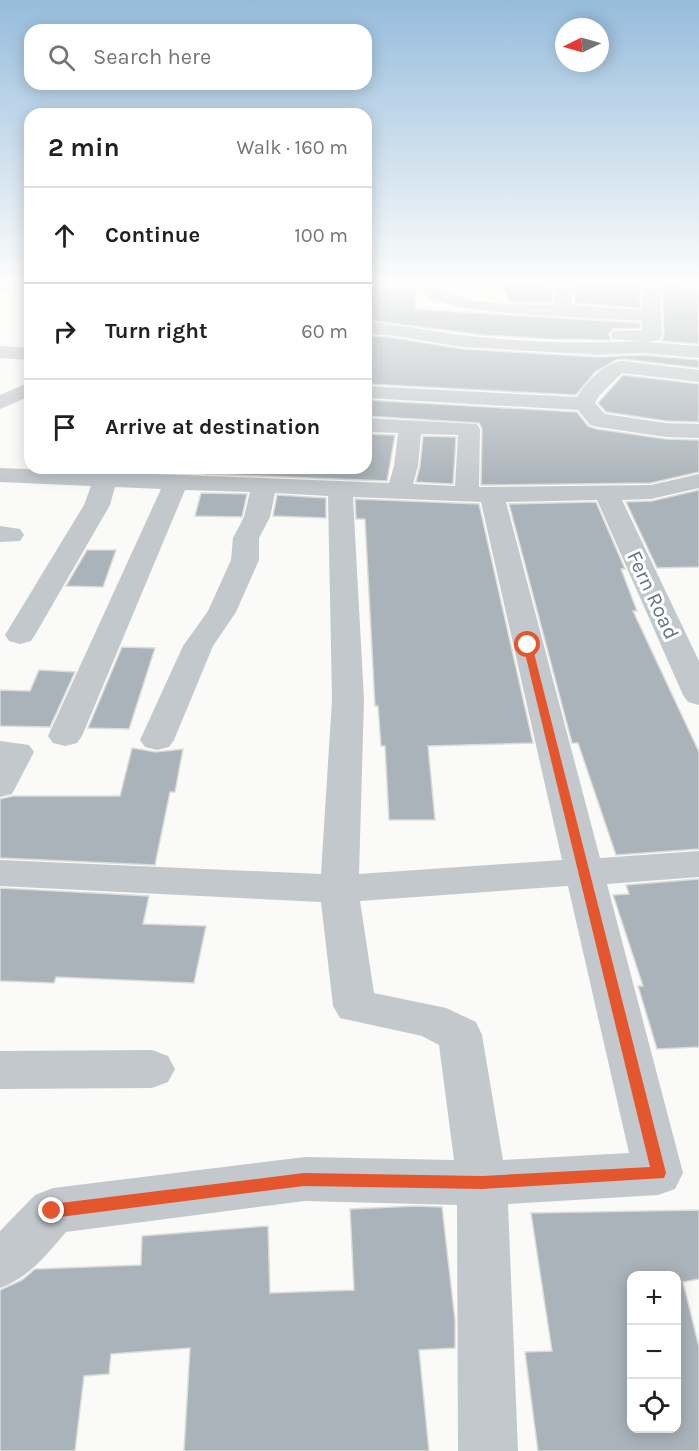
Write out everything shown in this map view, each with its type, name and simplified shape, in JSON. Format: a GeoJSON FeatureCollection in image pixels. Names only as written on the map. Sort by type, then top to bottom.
{"type":"FeatureCollection","features":[{"type":"Feature","properties":{"kind":"street"},"geometry":{"type":"LineString","coordinates":[[593,349],[604,349]]}},
{"type":"Feature","properties":{"kind":"street"},"geometry":{"type":"LineString","coordinates":[[598,349],[617,367],[699,376]]}},
{"type":"Feature","properties":{"kind":"street"},"geometry":{"type":"LineString","coordinates":[[662,349],[699,352]]}},
{"type":"Feature","properties":{"kind":"street"},"geometry":{"type":"LineString","coordinates":[[0,352],[24,354]]}},
{"type":"Feature","properties":{"kind":"street"},"geometry":{"type":"LineString","coordinates":[[584,404],[590,393],[617,367]]}},
{"type":"Feature","properties":{"kind":"street"},"geometry":{"type":"LineString","coordinates":[[0,403],[24,391]]}},
{"type":"Feature","properties":{"kind":"street"},"geometry":{"type":"LineString","coordinates":[[372,392],[584,404],[598,420],[666,430],[699,431]]}},
{"type":"Feature","properties":{"kind":"street"},"geometry":{"type":"LineString","coordinates":[[0,1263],[17,1250],[52,1211],[304,1179],[482,1183],[658,1173],[584,871],[479,495],[469,429],[372,425]]}},
{"type":"Feature","properties":{"kind":"street"},"geometry":{"type":"LineString","coordinates":[[399,490],[406,466],[410,427]]}},
{"type":"Feature","properties":{"kind":"street"},"geometry":{"type":"LineString","coordinates":[[6,476],[176,482],[223,476],[264,486],[318,481],[399,490],[479,495],[651,492],[699,481]]}},
{"type":"Feature","properties":{"kind":"street"},"geometry":{"type":"LineString","coordinates":[[20,635],[97,505],[105,479]]}},
{"type":"Feature","properties":{"kind":"street"},"geometry":{"type":"LineString","coordinates":[[318,481],[348,700],[339,889],[355,1006],[431,1020],[460,1035],[482,1183],[488,1451]]}},
{"type":"Feature","properties":{"kind":"street"},"geometry":{"type":"LineString","coordinates":[[65,736],[176,482]]}},
{"type":"Feature","properties":{"kind":"street"},"geometry":{"type":"LineString","coordinates":[[157,740],[198,646],[222,612],[245,560],[246,538],[257,517],[264,486]]}},
{"type":"Feature","properties":{"kind":"street","name":"Fern Road"},"geometry":{"type":"LineString","coordinates":[[607,494],[699,695]]}},
{"type":"Feature","properties":{"kind":"street"},"geometry":{"type":"LineString","coordinates":[[0,752],[17,752],[0,786]]}},
{"type":"Feature","properties":{"kind":"street"},"geometry":{"type":"LineString","coordinates":[[0,873],[339,889],[699,864]]}},
{"type":"Feature","properties":{"kind":"street"},"geometry":{"type":"LineString","coordinates":[[0,1070],[152,1069]]}},
{"type":"Feature","properties":{"kind":"building"},"geometry":{"type":"Polygon","coordinates":[[[372,349],[460,349],[598,357],[643,355],[699,360],[699,368],[616,360],[595,372],[576,395],[372,384],[372,349]]]}},
{"type":"Feature","properties":{"kind":"building"},"geometry":{"type":"Polygon","coordinates":[[[623,375],[699,384],[699,422],[666,421],[606,412],[598,403],[623,375]]]}},
{"type":"Feature","properties":{"kind":"building"},"geometry":{"type":"Polygon","coordinates":[[[372,400],[577,412],[588,426],[597,429],[666,439],[699,440],[699,472],[651,483],[481,485],[482,429],[479,423],[372,416],[372,400]]]}},
{"type":"Feature","properties":{"kind":"building"},"geometry":{"type":"Polygon","coordinates":[[[372,434],[395,435],[387,481],[206,474],[372,474],[372,434]]]}},
{"type":"Feature","properties":{"kind":"building"},"geometry":{"type":"Polygon","coordinates":[[[423,436],[456,437],[453,484],[416,482],[423,436]]]}},
{"type":"Feature","properties":{"kind":"building"},"geometry":{"type":"Polygon","coordinates":[[[699,490],[699,567],[657,568],[626,502],[652,501],[699,490]]]}},
{"type":"Feature","properties":{"kind":"building"},"geometry":{"type":"Polygon","coordinates":[[[201,493],[247,494],[242,517],[195,516],[201,493]]]}},
{"type":"Feature","properties":{"kind":"building"},"geometry":{"type":"Polygon","coordinates":[[[277,495],[326,498],[326,518],[273,516],[277,495]]]}},
{"type":"Feature","properties":{"kind":"building"},"geometry":{"type":"Polygon","coordinates":[[[355,499],[479,504],[533,743],[428,746],[435,820],[389,820],[385,746],[381,746],[378,706],[375,706],[365,519],[356,519],[355,499]]]}},
{"type":"Feature","properties":{"kind":"building"},"geometry":{"type":"Polygon","coordinates":[[[596,502],[625,569],[621,569],[637,611],[633,611],[699,752],[699,849],[616,855],[578,743],[572,743],[509,504],[596,502]]]}},
{"type":"Feature","properties":{"kind":"building"},"geometry":{"type":"Polygon","coordinates":[[[87,550],[116,550],[103,587],[66,586],[87,550]]]}},
{"type":"Feature","properties":{"kind":"building"},"geometry":{"type":"Polygon","coordinates":[[[122,647],[155,648],[129,729],[88,728],[122,647]]]}},
{"type":"Feature","properties":{"kind":"building"},"geometry":{"type":"Polygon","coordinates":[[[39,670],[75,672],[50,727],[0,726],[0,690],[30,691],[39,670]]]}},
{"type":"Feature","properties":{"kind":"building"},"geometry":{"type":"Polygon","coordinates":[[[132,748],[156,752],[183,749],[175,792],[170,792],[155,865],[0,858],[0,799],[13,796],[120,796],[132,748]]]}},
{"type":"Feature","properties":{"kind":"building"},"geometry":{"type":"Polygon","coordinates":[[[699,879],[699,1047],[657,1049],[638,986],[643,986],[613,895],[629,894],[626,885],[699,879]]]}},
{"type":"Feature","properties":{"kind":"building"},"geometry":{"type":"Polygon","coordinates":[[[0,888],[149,896],[143,924],[206,926],[194,983],[56,977],[54,983],[0,981],[0,888]]]}},
{"type":"Feature","properties":{"kind":"building"},"geometry":{"type":"Polygon","coordinates":[[[442,1207],[455,1320],[455,1348],[419,1350],[429,1451],[184,1451],[190,1348],[111,1354],[109,1374],[84,1376],[75,1451],[0,1451],[0,1290],[22,1280],[35,1269],[141,1265],[142,1236],[268,1226],[270,1293],[354,1290],[350,1209],[442,1207]]]}},
{"type":"Feature","properties":{"kind":"building"},"geometry":{"type":"Polygon","coordinates":[[[699,1210],[699,1279],[683,1282],[699,1347],[699,1451],[538,1451],[525,1352],[552,1351],[531,1213],[699,1210]]]}},
{"type":"Feature","properties":{"kind":"route"},"geometry":{"type":"LineString","coordinates":[[52,1211],[304,1179],[482,1183],[658,1173],[528,645]]}}]}
